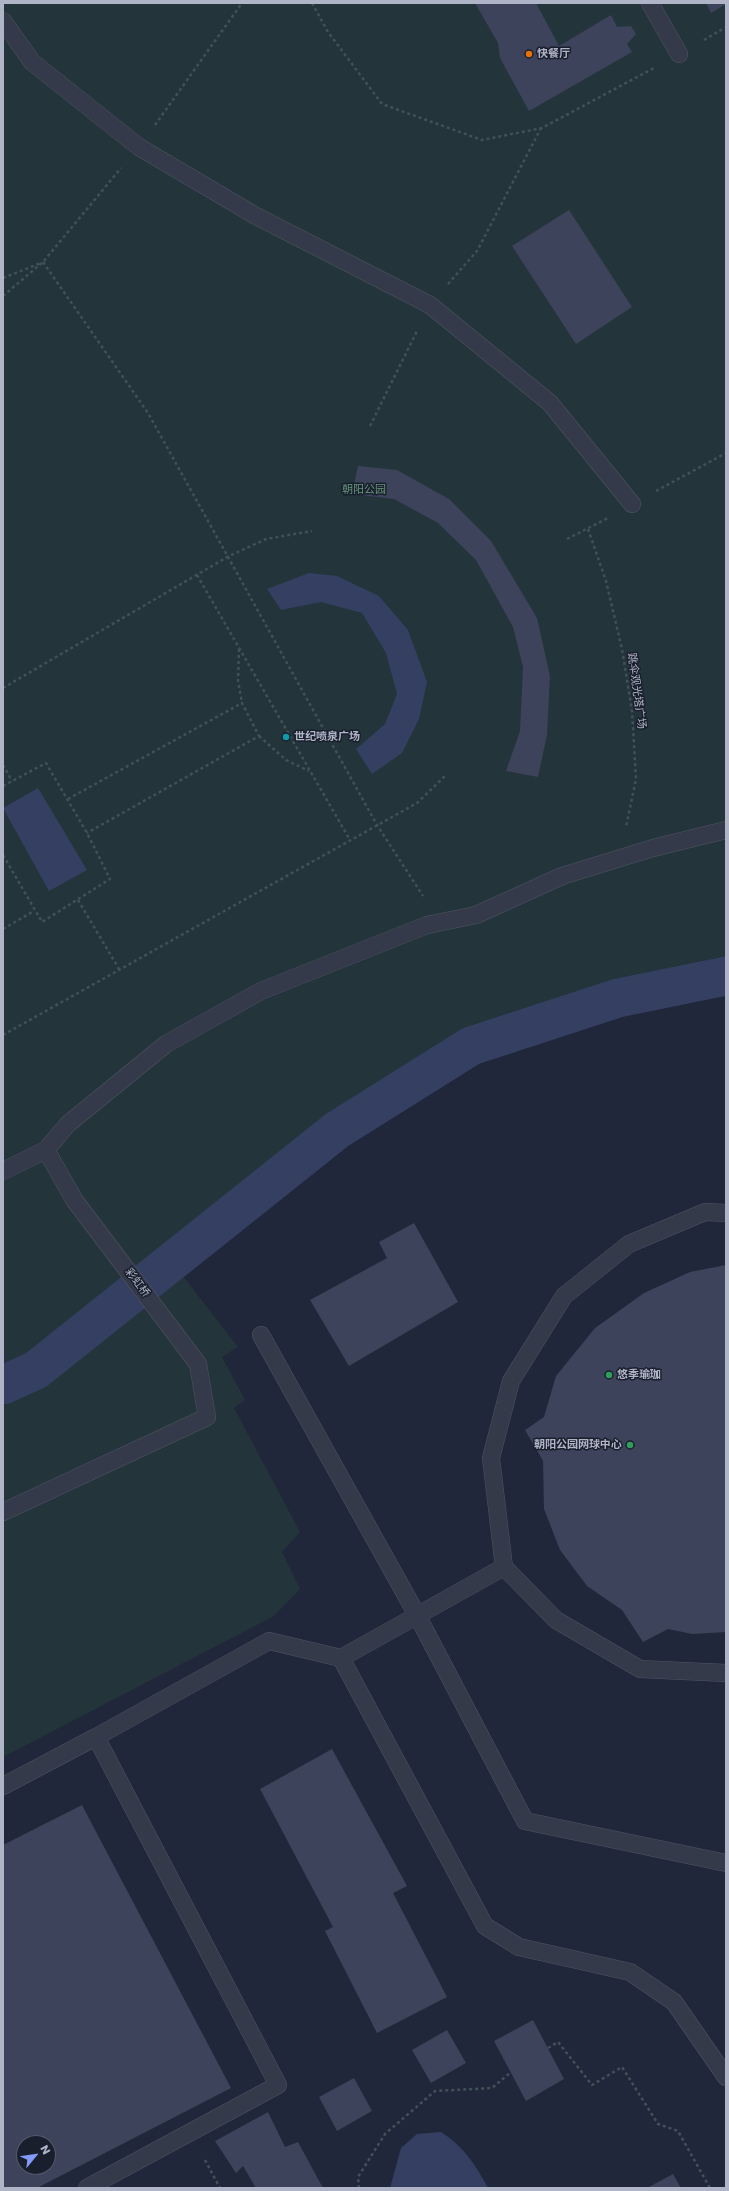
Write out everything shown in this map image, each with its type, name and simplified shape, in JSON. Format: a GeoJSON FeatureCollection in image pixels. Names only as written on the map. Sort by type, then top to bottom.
{"type":"FeatureCollection","features":[{"type":"Feature","properties":{"kind":"lane"},"geometry":{"type":"LineString","coordinates":[[650,3],[679,54]]}},
{"type":"Feature","properties":{"kind":"lane"},"geometry":{"type":"LineString","coordinates":[[3,21],[32,62],[139,147],[256,216],[430,305],[550,403],[632,504]]}},
{"type":"Feature","properties":{"kind":"lane"},"geometry":{"type":"LineString","coordinates":[[3,1171],[46,1150],[68,1124],[166,1044],[261,991],[427,925],[476,915],[562,876],[653,848],[726,830]]}},
{"type":"Feature","properties":{"kind":"lane","name":"彩虹桥"},"geometry":{"type":"LineString","coordinates":[[3,1512],[207,1417],[198,1364],[75,1201],[46,1150]]}},
{"type":"Feature","properties":{"kind":"lane"},"geometry":{"type":"LineString","coordinates":[[726,1213],[705,1212],[629,1244],[564,1296],[511,1381],[491,1458],[504,1567],[556,1620],[640,1669],[726,1672]]}},
{"type":"Feature","properties":{"kind":"lane"},"geometry":{"type":"LineString","coordinates":[[261,1335],[417,1615],[525,1821],[726,1863]]}},
{"type":"Feature","properties":{"kind":"lane"},"geometry":{"type":"LineString","coordinates":[[3,1786],[96,1737],[269,1641],[341,1658],[504,1567]]}},
{"type":"Feature","properties":{"kind":"lane"},"geometry":{"type":"LineString","coordinates":[[341,1658],[485,1926],[519,1947],[630,1972],[674,2002],[726,2078]]}},
{"type":"Feature","properties":{"kind":"lane"},"geometry":{"type":"LineString","coordinates":[[87,2188],[278,2085],[96,1737]]}},
{"type":"Feature","properties":{"kind":"path"},"geometry":{"type":"LineString","coordinates":[[312,3],[328,32],[382,104],[482,140],[542,128],[726,27]]}},
{"type":"Feature","properties":{"kind":"path"},"geometry":{"type":"LineString","coordinates":[[370,426],[430,305],[477,251],[542,128]]}},
{"type":"Feature","properties":{"kind":"path"},"geometry":{"type":"LineString","coordinates":[[3,278],[43,262]]}},
{"type":"Feature","properties":{"kind":"path"},"geometry":{"type":"LineString","coordinates":[[3,296],[43,262]]}},
{"type":"Feature","properties":{"kind":"path"},"geometry":{"type":"LineString","coordinates":[[43,262],[148,413],[229,556],[377,825],[423,897],[427,925]]}},
{"type":"Feature","properties":{"kind":"path","name":"跳伞观光塔广场"},"geometry":{"type":"LineString","coordinates":[[588,529],[606,581],[622,649],[632,711],[636,779],[620,859]]}},
{"type":"Feature","properties":{"kind":"path"},"geometry":{"type":"LineString","coordinates":[[3,688],[229,556],[266,539],[312,531]]}},
{"type":"Feature","properties":{"kind":"path"},"geometry":{"type":"LineString","coordinates":[[197,575],[350,840]]}},
{"type":"Feature","properties":{"kind":"path"},"geometry":{"type":"LineString","coordinates":[[239,649],[238,681],[242,703],[259,736],[286,760],[310,771]]}},
{"type":"Feature","properties":{"kind":"path"},"geometry":{"type":"LineString","coordinates":[[68,799],[242,703]]}},
{"type":"Feature","properties":{"kind":"path"},"geometry":{"type":"LineString","coordinates":[[87,833],[259,736]]}},
{"type":"Feature","properties":{"kind":"path"},"geometry":{"type":"LineString","coordinates":[[3,786],[46,763],[87,833],[110,879],[42,922],[34,911],[3,855]]}},
{"type":"Feature","properties":{"kind":"path"},"geometry":{"type":"LineString","coordinates":[[3,765],[12,781]]}},
{"type":"Feature","properties":{"kind":"path"},"geometry":{"type":"LineString","coordinates":[[3,1035],[417,803],[445,776]]}},
{"type":"Feature","properties":{"kind":"path"},"geometry":{"type":"LineString","coordinates":[[78,900],[119,969]]}},
{"type":"Feature","properties":{"kind":"path"},"geometry":{"type":"LineString","coordinates":[[3,928],[34,911]]}},
{"type":"Feature","properties":{"kind":"path"},"geometry":{"type":"LineString","coordinates":[[548,2048],[558,2042],[592,2085],[622,2067],[658,2124],[678,2131],[710,2188]]}},
{"type":"Feature","properties":{"kind":"path"},"geometry":{"type":"LineString","coordinates":[[359,2188],[358,2177],[385,2134],[435,2091],[492,2088],[511,2072]]}},
{"type":"Feature","properties":{"kind":"path"},"geometry":{"type":"LineString","coordinates":[[205,2160],[220,2188]]}},
{"type":"Feature","properties":{"kind":"green space","name":"朝阳公园"},"geometry":{"type":"Polygon","coordinates":[[[3,3],[726,3],[726,976],[618,998],[471,1046],[337,1130],[172,1262],[238,1347],[222,1357],[245,1400],[234,1408],[300,1532],[282,1552],[300,1589],[274,1616],[3,1757],[3,3]]]}},
{"type":"Feature","properties":{"kind":"water"},"geometry":{"type":"Polygon","coordinates":[[[309,573],[337,576],[379,596],[408,630],[427,682],[419,719],[402,753],[372,774],[356,749],[385,724],[397,694],[386,653],[362,613],[321,602],[281,610],[267,589],[309,573]]]}},
{"type":"Feature","properties":{"kind":"water"},"geometry":{"type":"Polygon","coordinates":[[[38,788],[87,870],[49,891],[3,808],[38,788]]]}},
{"type":"Feature","properties":{"kind":"water"},"geometry":{"type":"Polygon","coordinates":[[[441,2132],[456,2143],[468,2156],[479,2171],[488,2188],[390,2188],[401,2148],[417,2134],[441,2132]]]}},
{"type":"Feature","properties":{"kind":"building"},"geometry":{"type":"Polygon","coordinates":[[[475,3],[536,3],[559,46],[611,15],[617,27],[631,26],[636,34],[627,44],[632,52],[529,111],[500,58],[498,43],[475,3]]]}},
{"type":"Feature","properties":{"kind":"building"},"geometry":{"type":"Polygon","coordinates":[[[706,3],[726,3],[726,4],[711,13],[706,3]]]}},
{"type":"Feature","properties":{"kind":"building"},"geometry":{"type":"Polygon","coordinates":[[[569,210],[632,307],[576,344],[512,246],[569,210]]]}},
{"type":"Feature","properties":{"kind":"building"},"geometry":{"type":"Polygon","coordinates":[[[358,466],[397,470],[449,499],[491,541],[537,618],[550,676],[547,735],[538,777],[506,771],[520,731],[523,667],[513,627],[476,560],[438,523],[394,499],[352,494],[358,466]]]}},
{"type":"Feature","properties":{"kind":"building"},"geometry":{"type":"Polygon","coordinates":[[[414,1223],[458,1302],[349,1366],[310,1300],[387,1258],[379,1242],[414,1223]]]}},
{"type":"Feature","properties":{"kind":"building","name":"朝阳公园网球中心"},"geometry":{"type":"Polygon","coordinates":[[[726,1265],[726,1632],[692,1634],[668,1629],[643,1642],[622,1610],[587,1586],[560,1550],[544,1509],[543,1461],[525,1430],[544,1417],[556,1376],[595,1328],[644,1293],[690,1272],[726,1265]]]}},
{"type":"Feature","properties":{"kind":"building"},"geometry":{"type":"Polygon","coordinates":[[[332,1749],[407,1886],[393,1893],[447,1997],[377,2033],[325,1931],[333,1927],[260,1789],[332,1749]]]}},
{"type":"Feature","properties":{"kind":"building"},"geometry":{"type":"Polygon","coordinates":[[[82,1805],[231,2088],[37,2188],[3,2188],[3,1845],[82,1805]]]}},
{"type":"Feature","properties":{"kind":"building"},"geometry":{"type":"Polygon","coordinates":[[[533,2020],[564,2079],[526,2101],[494,2041],[533,2020]]]}},
{"type":"Feature","properties":{"kind":"building"},"geometry":{"type":"Polygon","coordinates":[[[447,2030],[466,2063],[431,2083],[412,2050],[447,2030]]]}},
{"type":"Feature","properties":{"kind":"building"},"geometry":{"type":"Polygon","coordinates":[[[354,2078],[372,2111],[337,2131],[319,2097],[354,2078]]]}},
{"type":"Feature","properties":{"kind":"building"},"geometry":{"type":"Polygon","coordinates":[[[268,2112],[285,2147],[298,2142],[323,2188],[256,2188],[243,2166],[236,2173],[215,2141],[268,2112]]]}},
{"type":"Feature","properties":{"kind":"building"},"geometry":{"type":"Polygon","coordinates":[[[673,2174],[681,2188],[647,2188],[673,2174]]]}},
{"type":"Feature","properties":{"kind":"waterway"},"geometry":{"type":"LineString","coordinates":[[3,1385],[36,1370],[337,1130],[471,1046],[618,998],[726,976]]}},
{"type":"Feature","properties":{"kind":"place","name":"快餐厅"},"geometry":{"type":"Point","coordinates":[529,54]}},
{"type":"Feature","properties":{"kind":"place","name":"世纪喷泉广场"},"geometry":{"type":"Point","coordinates":[286,737]}},
{"type":"Feature","properties":{"kind":"place","name":"悠季瑜珈"},"geometry":{"type":"Point","coordinates":[609,1375]}},
{"type":"Feature","properties":{"kind":"place","name":"朝阳公园网球中心"},"geometry":{"type":"Point","coordinates":[630,1445]}}]}
